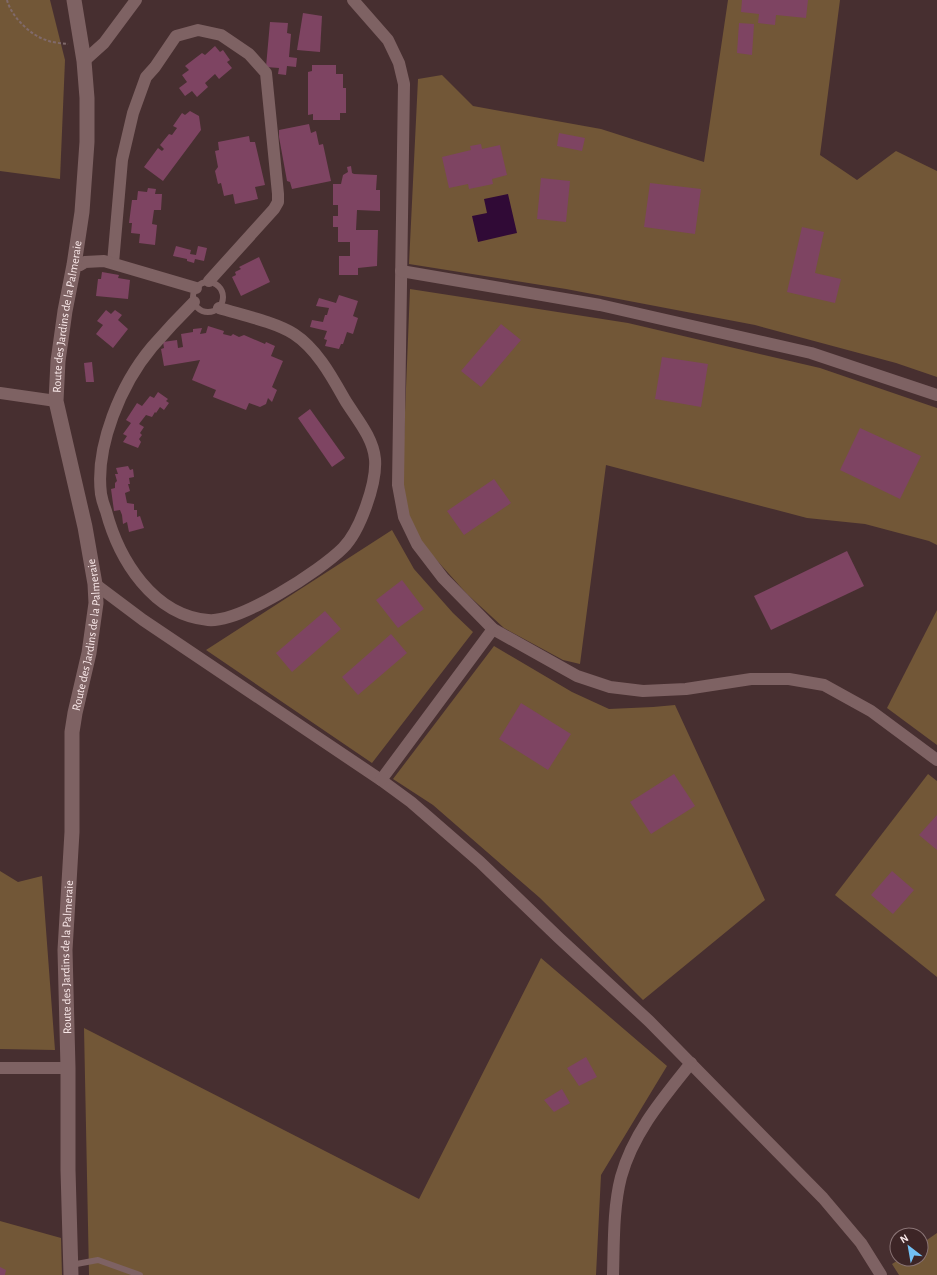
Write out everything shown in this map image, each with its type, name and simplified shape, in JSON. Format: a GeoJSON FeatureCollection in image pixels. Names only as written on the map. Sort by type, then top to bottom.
{"type":"FeatureCollection","features":[{"type":"Feature","properties":{"kind":"street","name":"Route des Jardins de la Palmeraie"},"geometry":{"type":"LineString","coordinates":[[71,1270],[65,950],[72,832],[72,732],[89,653],[96,603],[95,584],[84,520],[56,401],[58,361],[82,212],[87,142],[87,98],[84,61],[74,0]]}},
{"type":"Feature","properties":{"kind":"street"},"geometry":{"type":"LineString","coordinates":[[84,61],[104,43],[136,0]]}},
{"type":"Feature","properties":{"kind":"street"},"geometry":{"type":"LineString","coordinates":[[353,0],[388,40],[400,63],[404,84],[398,478],[400,499],[404,517],[417,544],[443,578],[493,629],[577,676],[610,687],[643,691],[686,689],[751,679],[789,679],[824,685],[871,711],[937,760]]}},
{"type":"Feature","properties":{"kind":"street"},"geometry":{"type":"LineString","coordinates":[[113,263],[122,160],[133,112],[146,77],[176,36],[198,30],[221,35],[249,54],[266,73],[278,194],[278,202],[274,209],[210,281]]}},
{"type":"Feature","properties":{"kind":"street"},"geometry":{"type":"LineString","coordinates":[[74,265],[80,265],[85,262],[104,261],[196,288]]}},
{"type":"Feature","properties":{"kind":"street"},"geometry":{"type":"LineString","coordinates":[[401,271],[600,305],[811,353],[937,395]]}},
{"type":"Feature","properties":{"kind":"street"},"geometry":{"type":"LineString","coordinates":[[194,302],[150,349],[132,377],[117,406],[104,444],[100,472],[101,495],[110,527],[118,546],[131,569],[141,582],[158,599],[176,611],[193,617],[211,620],[245,611],[275,596],[315,571],[344,548],[357,526],[368,499],[373,478],[375,459],[369,439],[321,362],[305,343],[293,334],[276,326],[219,308]]}},
{"type":"Feature","properties":{"kind":"street"},"geometry":{"type":"LineString","coordinates":[[0,393],[56,401]]}},
{"type":"Feature","properties":{"kind":"street"},"geometry":{"type":"LineString","coordinates":[[95,584],[156,629],[381,780],[411,802],[480,862],[649,1021],[823,1198],[861,1243],[881,1275]]}},
{"type":"Feature","properties":{"kind":"street"},"geometry":{"type":"LineString","coordinates":[[381,780],[493,629]]}},
{"type":"Feature","properties":{"kind":"street"},"geometry":{"type":"LineString","coordinates":[[613,1275],[617,1202],[621,1178],[628,1158],[637,1138],[655,1109],[691,1063]]}},
{"type":"Feature","properties":{"kind":"street"},"geometry":{"type":"LineString","coordinates":[[0,1068],[68,1068]]}},
{"type":"Feature","properties":{"kind":"lane"},"geometry":{"type":"LineString","coordinates":[[210,281],[219,285],[224,294],[224,299],[219,308],[210,312],[205,312],[197,307],[194,302],[194,292],[196,288],[204,282],[210,281]]}},
{"type":"Feature","properties":{"kind":"lane"},"geometry":{"type":"LineString","coordinates":[[71,1270],[98,1260],[140,1275]]}},
{"type":"Feature","properties":{"kind":"path"},"geometry":{"type":"LineString","coordinates":[[7,0],[9,7],[27,30],[46,40],[81,46]]}},
{"type":"Feature","properties":{"kind":"shaded area"},"geometry":{"type":"Polygon","coordinates":[[[0,0],[50,0],[65,60],[60,179],[0,171],[0,0]]]}},
{"type":"Feature","properties":{"kind":"shaded area"},"geometry":{"type":"Polygon","coordinates":[[[728,0],[840,0],[820,155],[857,180],[896,151],[937,171],[937,377],[896,363],[755,325],[566,289],[409,264],[418,79],[442,75],[473,106],[601,129],[704,162],[728,0]]]}},
{"type":"Feature","properties":{"kind":"shaded area"},"geometry":{"type":"Polygon","coordinates":[[[508,194],[517,233],[478,242],[472,216],[487,213],[484,199],[508,194]]]}},
{"type":"Feature","properties":{"kind":"shaded area"},"geometry":{"type":"Polygon","coordinates":[[[410,289],[628,323],[820,368],[937,408],[937,545],[929,541],[865,524],[807,518],[606,465],[580,664],[563,660],[504,628],[467,594],[424,546],[405,511],[403,462],[410,289]]]}},
{"type":"Feature","properties":{"kind":"shaded area"},"geometry":{"type":"Polygon","coordinates":[[[392,530],[414,569],[453,613],[473,632],[372,763],[206,650],[392,530]]]}},
{"type":"Feature","properties":{"kind":"shaded area"},"geometry":{"type":"Polygon","coordinates":[[[937,610],[937,745],[887,708],[937,610]]]}},
{"type":"Feature","properties":{"kind":"shaded area"},"geometry":{"type":"Polygon","coordinates":[[[494,646],[572,692],[609,709],[675,705],[765,900],[643,1000],[540,898],[433,805],[393,779],[494,646]]]}},
{"type":"Feature","properties":{"kind":"shaded area"},"geometry":{"type":"Polygon","coordinates":[[[928,774],[937,781],[937,977],[835,895],[928,774]]]}},
{"type":"Feature","properties":{"kind":"shaded area"},"geometry":{"type":"Polygon","coordinates":[[[0,871],[18,882],[42,876],[55,1050],[0,1049],[0,871]]]}},
{"type":"Feature","properties":{"kind":"shaded area"},"geometry":{"type":"Polygon","coordinates":[[[541,958],[667,1066],[601,1175],[596,1275],[89,1275],[84,1028],[419,1199],[541,958]]]}},
{"type":"Feature","properties":{"kind":"shaded area"},"geometry":{"type":"Polygon","coordinates":[[[0,1221],[61,1238],[62,1275],[0,1275],[0,1221]]]}},
{"type":"Feature","properties":{"kind":"shaded area"},"geometry":{"type":"Polygon","coordinates":[[[937,1233],[937,1275],[899,1275],[894,1267],[929,1267],[929,1238],[937,1233]]]}},
{"type":"Feature","properties":{"kind":"building"},"geometry":{"type":"Polygon","coordinates":[[[742,0],[808,0],[806,18],[776,15],[775,25],[758,23],[759,14],[741,12],[742,0]]]}},
{"type":"Feature","properties":{"kind":"building"},"geometry":{"type":"Polygon","coordinates":[[[303,13],[322,16],[320,52],[297,50],[303,13]]]}},
{"type":"Feature","properties":{"kind":"building"},"geometry":{"type":"Polygon","coordinates":[[[270,22],[288,23],[287,33],[291,34],[289,57],[297,58],[296,67],[287,66],[286,75],[278,74],[279,68],[266,67],[270,22]]]}},
{"type":"Feature","properties":{"kind":"building"},"geometry":{"type":"Polygon","coordinates":[[[739,23],[754,24],[752,55],[737,53],[739,23]]]}},
{"type":"Feature","properties":{"kind":"building"},"geometry":{"type":"Polygon","coordinates":[[[215,46],[220,52],[223,50],[230,60],[227,62],[232,68],[219,79],[215,74],[205,83],[208,87],[197,97],[192,91],[185,96],[179,88],[187,82],[182,75],[189,70],[185,66],[202,53],[205,55],[215,46]]]}},
{"type":"Feature","properties":{"kind":"building"},"geometry":{"type":"Polygon","coordinates":[[[312,65],[336,65],[336,74],[343,74],[343,88],[346,88],[346,113],[340,113],[340,120],[313,120],[313,114],[308,115],[308,72],[312,71],[312,65]]]}},
{"type":"Feature","properties":{"kind":"building"},"geometry":{"type":"Polygon","coordinates":[[[190,111],[199,116],[201,130],[163,181],[144,167],[158,148],[162,151],[164,149],[160,145],[169,134],[172,135],[177,128],[173,126],[182,113],[185,115],[190,111]]]}},
{"type":"Feature","properties":{"kind":"building"},"geometry":{"type":"Polygon","coordinates":[[[309,124],[311,133],[316,131],[319,145],[323,144],[331,181],[292,189],[290,182],[287,181],[279,130],[309,124]]]}},
{"type":"Feature","properties":{"kind":"building"},"geometry":{"type":"Polygon","coordinates":[[[559,133],[585,138],[582,151],[557,146],[559,133]]]}},
{"type":"Feature","properties":{"kind":"building"},"geometry":{"type":"Polygon","coordinates":[[[249,136],[250,142],[255,142],[265,185],[255,187],[258,199],[235,204],[233,194],[224,196],[221,183],[218,184],[215,171],[218,167],[215,151],[219,150],[218,142],[249,136]]]}},
{"type":"Feature","properties":{"kind":"building"},"geometry":{"type":"Polygon","coordinates":[[[481,144],[482,149],[500,145],[507,175],[492,179],[493,184],[469,189],[468,184],[449,188],[442,157],[471,150],[470,146],[481,144]]]}},
{"type":"Feature","properties":{"kind":"building"},"geometry":{"type":"Polygon","coordinates":[[[351,166],[352,173],[354,174],[377,175],[376,190],[380,190],[380,211],[357,210],[356,230],[378,230],[377,266],[358,268],[358,275],[339,275],[339,256],[350,256],[350,242],[338,242],[338,227],[333,227],[333,216],[338,216],[338,205],[333,205],[333,184],[341,184],[343,175],[348,172],[347,167],[351,166]]]}},
{"type":"Feature","properties":{"kind":"building"},"geometry":{"type":"Polygon","coordinates":[[[541,178],[570,181],[566,222],[537,219],[541,178]]]}},
{"type":"Feature","properties":{"kind":"building"},"geometry":{"type":"Polygon","coordinates":[[[650,183],[701,189],[695,234],[644,227],[650,183]]]}},
{"type":"Feature","properties":{"kind":"building"},"geometry":{"type":"Polygon","coordinates":[[[148,188],[156,189],[155,194],[162,194],[161,210],[154,210],[152,224],[157,225],[155,245],[139,243],[140,234],[131,233],[132,223],[129,223],[132,200],[137,200],[138,191],[147,192],[148,188]]]}},
{"type":"Feature","properties":{"kind":"building"},"geometry":{"type":"Polygon","coordinates":[[[802,227],[824,232],[815,273],[841,279],[835,303],[787,292],[802,227]]]}},
{"type":"Feature","properties":{"kind":"building"},"geometry":{"type":"Polygon","coordinates":[[[176,246],[191,250],[190,254],[196,255],[198,246],[207,248],[204,261],[195,259],[194,263],[187,261],[187,259],[173,256],[176,246]]]}},
{"type":"Feature","properties":{"kind":"building"},"geometry":{"type":"Polygon","coordinates":[[[259,257],[270,282],[241,296],[232,277],[236,275],[235,272],[241,269],[239,267],[259,257]]]}},
{"type":"Feature","properties":{"kind":"building"},"geometry":{"type":"Polygon","coordinates":[[[102,272],[119,275],[118,278],[130,280],[128,299],[96,296],[98,279],[101,279],[102,272]]]}},
{"type":"Feature","properties":{"kind":"building"},"geometry":{"type":"Polygon","coordinates":[[[339,295],[358,301],[353,316],[358,318],[353,334],[347,332],[343,344],[341,344],[339,349],[325,346],[327,340],[324,339],[327,331],[310,327],[312,320],[323,322],[325,315],[327,315],[329,308],[316,306],[319,298],[336,303],[339,295]]]}},
{"type":"Feature","properties":{"kind":"building"},"geometry":{"type":"Polygon","coordinates":[[[106,310],[111,314],[115,310],[122,315],[118,320],[128,329],[113,348],[96,334],[103,325],[97,321],[106,310]]]}},
{"type":"Feature","properties":{"kind":"building"},"geometry":{"type":"Polygon","coordinates":[[[501,324],[521,340],[481,387],[461,371],[501,324]]]}},
{"type":"Feature","properties":{"kind":"building"},"geometry":{"type":"Polygon","coordinates":[[[208,326],[224,331],[223,334],[231,336],[233,334],[239,337],[244,335],[265,344],[266,342],[275,346],[271,356],[283,361],[272,387],[277,390],[272,402],[268,398],[266,404],[260,407],[249,403],[246,410],[213,397],[216,390],[192,380],[200,360],[164,366],[161,349],[164,348],[163,342],[177,340],[178,348],[183,347],[181,334],[193,332],[193,329],[202,328],[200,334],[206,333],[208,326]]]}},
{"type":"Feature","properties":{"kind":"building"},"geometry":{"type":"Polygon","coordinates":[[[662,357],[708,364],[701,407],[655,399],[662,357]]]}},
{"type":"Feature","properties":{"kind":"building"},"geometry":{"type":"Polygon","coordinates":[[[92,362],[94,382],[86,382],[84,363],[92,362]]]}},
{"type":"Feature","properties":{"kind":"building"},"geometry":{"type":"Polygon","coordinates":[[[158,392],[168,399],[166,401],[169,403],[164,410],[160,407],[152,417],[146,415],[139,424],[144,427],[140,433],[142,435],[139,439],[141,442],[138,448],[123,442],[127,436],[123,434],[131,423],[126,420],[137,403],[142,406],[150,396],[154,398],[158,392]]]}},
{"type":"Feature","properties":{"kind":"building"},"geometry":{"type":"Polygon","coordinates":[[[310,409],[345,458],[332,467],[298,418],[310,409]]]}},
{"type":"Feature","properties":{"kind":"building"},"geometry":{"type":"Polygon","coordinates":[[[860,428],[921,456],[900,499],[840,470],[860,428]]]}},
{"type":"Feature","properties":{"kind":"building"},"geometry":{"type":"Polygon","coordinates":[[[128,466],[130,470],[133,469],[134,477],[129,478],[130,484],[128,484],[130,491],[125,493],[127,503],[134,504],[134,510],[137,510],[137,517],[140,516],[144,528],[129,532],[127,522],[123,524],[120,510],[114,511],[111,489],[115,488],[115,483],[117,481],[115,474],[118,474],[116,468],[128,466]]]}},
{"type":"Feature","properties":{"kind":"building"},"geometry":{"type":"Polygon","coordinates":[[[494,479],[511,503],[464,535],[447,511],[494,479]]]}},
{"type":"Feature","properties":{"kind":"building"},"geometry":{"type":"Polygon","coordinates":[[[847,551],[864,586],[771,630],[754,596],[847,551]]]}},
{"type":"Feature","properties":{"kind":"building"},"geometry":{"type":"Polygon","coordinates":[[[402,580],[424,609],[398,628],[376,600],[402,580]]]}},
{"type":"Feature","properties":{"kind":"building"},"geometry":{"type":"Polygon","coordinates":[[[325,611],[341,629],[292,672],[276,653],[325,611]]]}},
{"type":"Feature","properties":{"kind":"building"},"geometry":{"type":"Polygon","coordinates":[[[391,634],[407,653],[358,695],[342,677],[391,634]]]}},
{"type":"Feature","properties":{"kind":"building"},"geometry":{"type":"Polygon","coordinates":[[[521,703],[571,734],[548,770],[499,739],[521,703]]]}},
{"type":"Feature","properties":{"kind":"building"},"geometry":{"type":"Polygon","coordinates":[[[674,774],[695,806],[651,834],[630,802],[674,774]]]}},
{"type":"Feature","properties":{"kind":"building"},"geometry":{"type":"Polygon","coordinates":[[[937,815],[937,850],[919,835],[937,815]]]}},
{"type":"Feature","properties":{"kind":"building"},"geometry":{"type":"Polygon","coordinates":[[[892,871],[914,890],[893,914],[871,895],[892,871]]]}},
{"type":"Feature","properties":{"kind":"building"},"geometry":{"type":"Polygon","coordinates":[[[586,1057],[597,1077],[579,1086],[567,1068],[586,1057]]]}},
{"type":"Feature","properties":{"kind":"building"},"geometry":{"type":"Polygon","coordinates":[[[562,1089],[570,1103],[554,1112],[544,1100],[562,1089]]]}},
{"type":"Feature","properties":{"kind":"building"},"geometry":{"type":"Polygon","coordinates":[[[0,1267],[6,1270],[5,1275],[0,1275],[0,1267]]]}}]}
